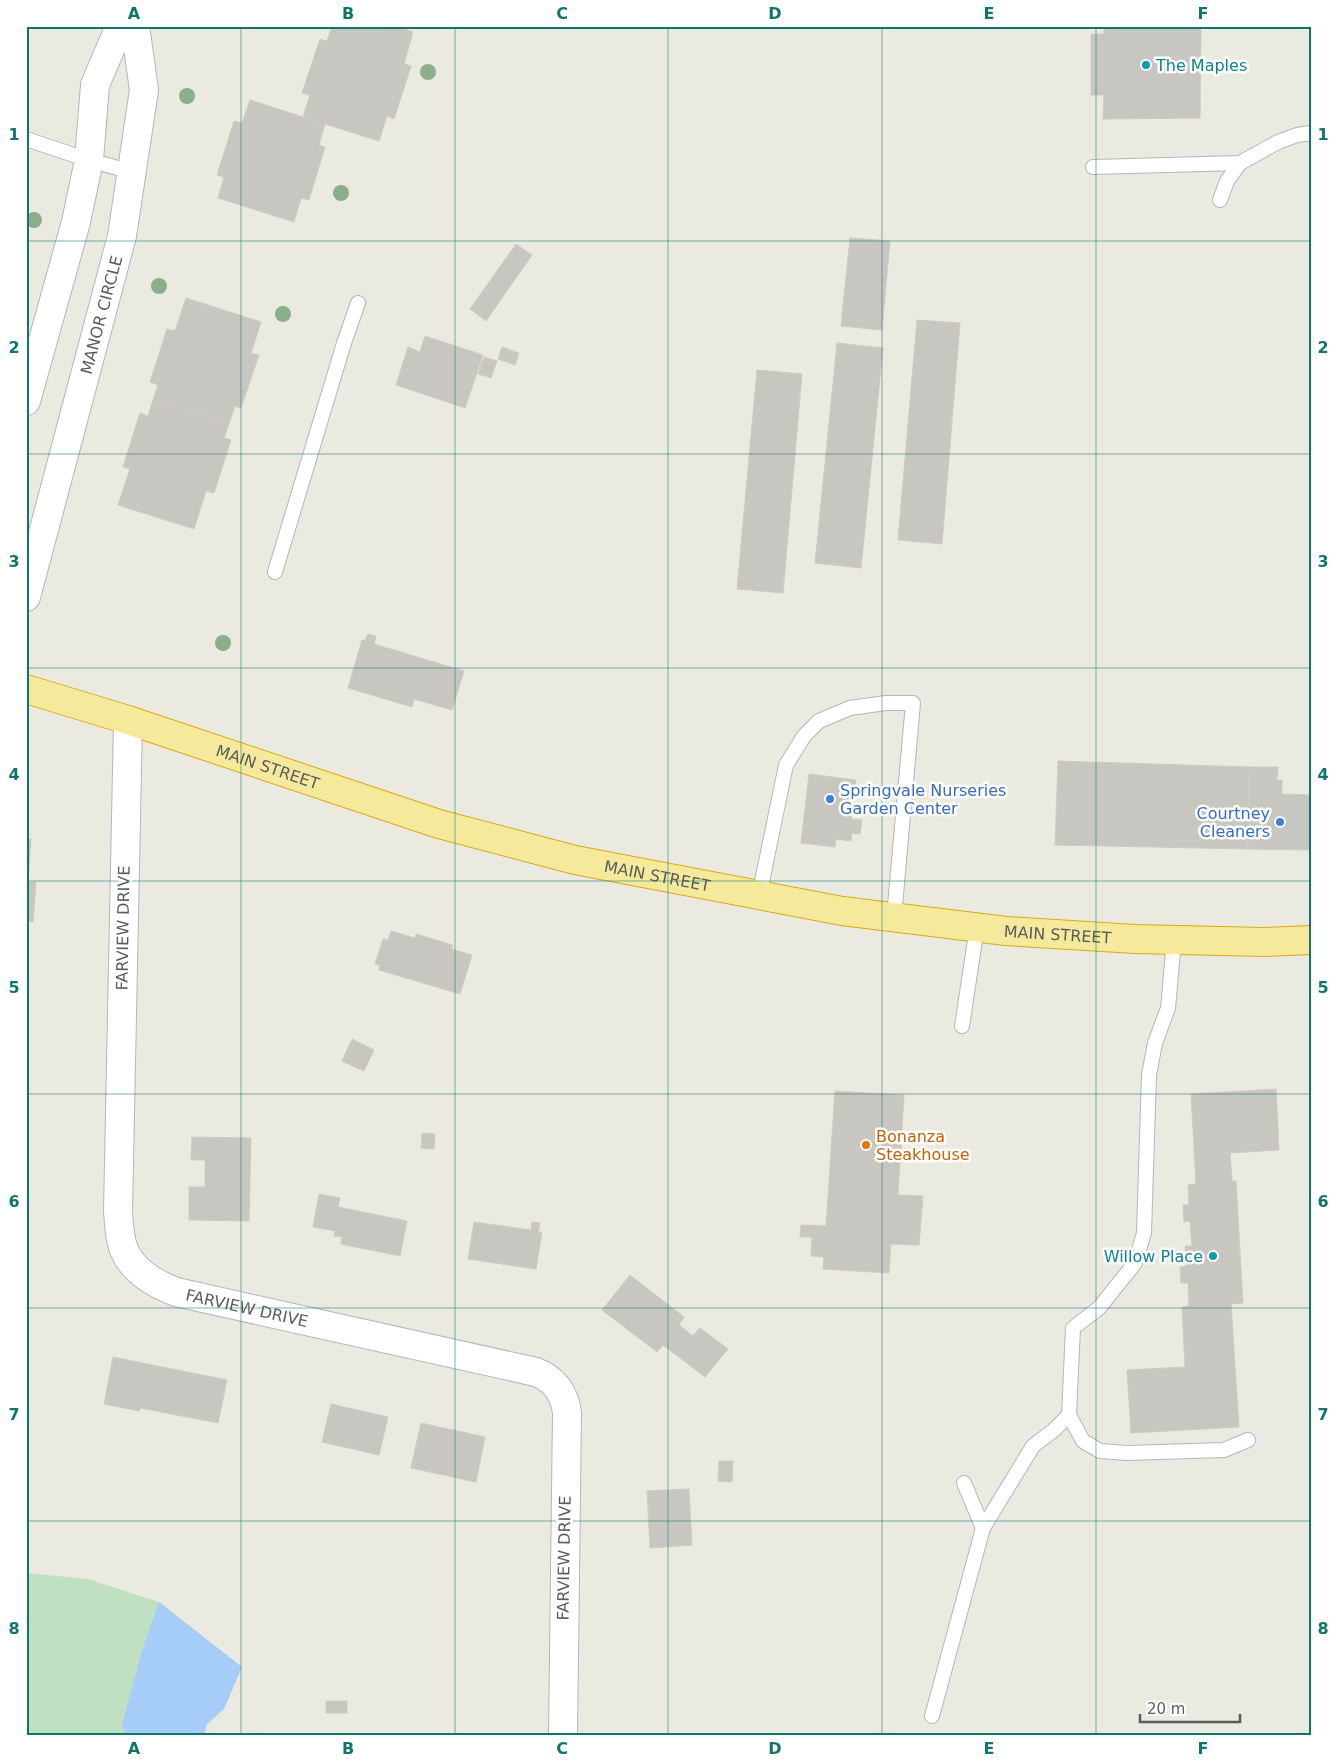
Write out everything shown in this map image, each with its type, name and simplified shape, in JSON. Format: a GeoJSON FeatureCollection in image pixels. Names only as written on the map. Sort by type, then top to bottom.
{"type":"FeatureCollection","features":[{"type":"Feature","properties":{"kind":"highway","name":"MAIN STREET"},"geometry":{"type":"LineString","coordinates":[[26,689],[128,720],[439,824],[575,860],[759,896],[842,911],[1006,931],[1174,940],[1264,942],[1311,940]]}},
{"type":"Feature","properties":{"kind":"street"},"geometry":{"type":"LineString","coordinates":[[26,401],[76,222],[90,160],[96,85],[120,26]]}},
{"type":"Feature","properties":{"kind":"street","name":"MANOR CIRCLE"},"geometry":{"type":"LineString","coordinates":[[26,597],[122,236],[144,90],[135,26]]}},
{"type":"Feature","properties":{"kind":"street","name":"FARVIEW DRIVE"},"geometry":{"type":"LineString","coordinates":[[128,720],[118,1211],[124,1248],[130,1258],[149,1279],[176,1292],[536,1372],[550,1380],[558,1389],[566,1405],[567,1413],[563,1736]]}},
{"type":"Feature","properties":{"kind":"lane"},"geometry":{"type":"LineString","coordinates":[[1220,200],[1227,181],[1240,163],[1278,142],[1297,135],[1311,133]]}},
{"type":"Feature","properties":{"kind":"lane"},"geometry":{"type":"LineString","coordinates":[[26,139],[132,172]]}},
{"type":"Feature","properties":{"kind":"lane"},"geometry":{"type":"LineString","coordinates":[[1093,167],[1240,163]]}},
{"type":"Feature","properties":{"kind":"lane"},"geometry":{"type":"LineString","coordinates":[[276,572],[344,343],[358,303]]}},
{"type":"Feature","properties":{"kind":"lane"},"geometry":{"type":"LineString","coordinates":[[759,896],[786,765],[804,736],[819,721],[850,708],[886,703],[913,703],[894,917]]}},
{"type":"Feature","properties":{"kind":"lane"},"geometry":{"type":"LineString","coordinates":[[962,1026],[977,927]]}},
{"type":"Feature","properties":{"kind":"lane"},"geometry":{"type":"LineString","coordinates":[[1174,940],[1168,1008],[1155,1042],[1149,1075],[1144,1233],[1135,1264],[1099,1308],[1072,1328],[1069,1416],[1083,1441],[1100,1451],[1127,1453],[1224,1450],[1248,1440]]}},
{"type":"Feature","properties":{"kind":"lane"},"geometry":{"type":"LineString","coordinates":[[932,1716],[984,1528],[1033,1446],[1069,1416]]}},
{"type":"Feature","properties":{"kind":"lane"},"geometry":{"type":"LineString","coordinates":[[964,1483],[984,1528]]}},
{"type":"Feature","properties":{"kind":"green space"},"geometry":{"type":"Polygon","coordinates":[[[26,1573],[88,1579],[159,1602],[142,1650],[122,1724],[125,1736],[26,1736],[26,1573]]]}},
{"type":"Feature","properties":{"kind":"water"},"geometry":{"type":"Polygon","coordinates":[[[159,1602],[242,1667],[224,1709],[207,1724],[204,1736],[125,1736],[122,1724],[142,1650],[159,1602]]]}},
{"type":"Feature","properties":{"kind":"building"},"geometry":{"type":"Polygon","coordinates":[[[332,26],[395,26],[413,32],[404,64],[411,66],[394,119],[387,116],[379,141],[303,117],[310,95],[302,93],[320,39],[327,41],[332,26]]]}},
{"type":"Feature","properties":{"kind":"building","name":"The Maples"},"geometry":{"type":"Polygon","coordinates":[[[1104,26],[1201,26],[1200,118],[1103,119],[1104,95],[1091,95],[1091,34],[1104,34],[1104,26]]]}},
{"type":"Feature","properties":{"kind":"building"},"geometry":{"type":"Polygon","coordinates":[[[250,100],[325,124],[319,145],[325,147],[309,200],[301,198],[294,222],[218,198],[224,177],[217,175],[234,121],[242,123],[250,100]]]}},
{"type":"Feature","properties":{"kind":"building"},"geometry":{"type":"Polygon","coordinates":[[[850,238],[890,241],[882,330],[841,326],[850,238]]]}},
{"type":"Feature","properties":{"kind":"building"},"geometry":{"type":"Polygon","coordinates":[[[516,244],[532,255],[486,321],[470,309],[516,244]]]}},
{"type":"Feature","properties":{"kind":"building"},"geometry":{"type":"Polygon","coordinates":[[[186,298],[261,322],[251,353],[259,355],[241,408],[235,406],[229,423],[153,400],[158,385],[150,382],[167,329],[175,331],[186,298]]]}},
{"type":"Feature","properties":{"kind":"building"},"geometry":{"type":"Polygon","coordinates":[[[917,320],[960,323],[942,544],[898,540],[917,320]]]}},
{"type":"Feature","properties":{"kind":"building"},"geometry":{"type":"Polygon","coordinates":[[[425,336],[483,355],[465,408],[396,385],[408,347],[420,352],[425,336]]]}},
{"type":"Feature","properties":{"kind":"building"},"geometry":{"type":"Polygon","coordinates":[[[837,343],[883,348],[861,568],[815,563],[837,343]]]}},
{"type":"Feature","properties":{"kind":"building"},"geometry":{"type":"Polygon","coordinates":[[[502,347],[519,353],[515,365],[498,359],[502,347]]]}},
{"type":"Feature","properties":{"kind":"building"},"geometry":{"type":"Polygon","coordinates":[[[484,357],[497,361],[491,378],[478,374],[484,357]]]}},
{"type":"Feature","properties":{"kind":"building"},"geometry":{"type":"Polygon","coordinates":[[[757,370],[802,374],[783,593],[737,589],[757,370]]]}},
{"type":"Feature","properties":{"kind":"building"},"geometry":{"type":"Polygon","coordinates":[[[153,400],[229,423],[224,438],[231,440],[214,493],[206,491],[194,529],[118,505],[130,469],[123,467],[140,413],[148,416],[153,400]]]}},
{"type":"Feature","properties":{"kind":"building"},"geometry":{"type":"Polygon","coordinates":[[[368,634],[376,636],[374,644],[464,671],[452,710],[414,699],[412,707],[348,688],[362,640],[365,641],[368,634]]]}},
{"type":"Feature","properties":{"kind":"building"},"geometry":{"type":"Polygon","coordinates":[[[1058,761],[1250,767],[1248,849],[1055,845],[1058,761]]]}},
{"type":"Feature","properties":{"kind":"building","name":"Courtney Cleaners"},"geometry":{"type":"Polygon","coordinates":[[[1250,767],[1278,767],[1277,780],[1282,780],[1282,794],[1311,795],[1311,850],[1248,849],[1250,767]]]}},
{"type":"Feature","properties":{"kind":"building","name":"Springvale Nurseries Garden Center"},"geometry":{"type":"Polygon","coordinates":[[[809,774],[856,780],[851,819],[862,820],[860,834],[852,833],[851,841],[836,839],[835,847],[801,843],[809,774]]]}},
{"type":"Feature","properties":{"kind":"building"},"geometry":{"type":"Polygon","coordinates":[[[26,839],[31,839],[28,882],[36,882],[33,922],[26,921],[26,839]]]}},
{"type":"Feature","properties":{"kind":"building"},"geometry":{"type":"Polygon","coordinates":[[[391,931],[415,938],[416,934],[453,945],[451,949],[472,955],[460,994],[379,970],[380,965],[375,964],[383,939],[388,940],[391,931]]]}},
{"type":"Feature","properties":{"kind":"building"},"geometry":{"type":"Polygon","coordinates":[[[352,1039],[374,1050],[364,1071],[342,1061],[352,1039]]]}},
{"type":"Feature","properties":{"kind":"building","name":"Willow Place"},"geometry":{"type":"Polygon","coordinates":[[[1276,1089],[1279,1150],[1230,1153],[1232,1181],[1236,1181],[1243,1303],[1231,1304],[1239,1427],[1131,1433],[1127,1370],[1185,1367],[1182,1307],[1189,1306],[1188,1283],[1181,1283],[1180,1267],[1187,1266],[1185,1246],[1192,1246],[1190,1221],[1184,1222],[1183,1205],[1189,1205],[1188,1185],[1196,1184],[1191,1094],[1276,1089]]]}},
{"type":"Feature","properties":{"kind":"building","name":"Bonanza Steakhouse"},"geometry":{"type":"Polygon","coordinates":[[[835,1091],[904,1095],[898,1195],[923,1196],[919,1245],[891,1244],[889,1273],[823,1269],[824,1257],[811,1256],[812,1237],[800,1237],[801,1225],[826,1226],[835,1091]]]}},
{"type":"Feature","properties":{"kind":"building"},"geometry":{"type":"Polygon","coordinates":[[[422,1133],[435,1134],[434,1149],[421,1148],[422,1133]]]}},
{"type":"Feature","properties":{"kind":"building"},"geometry":{"type":"Polygon","coordinates":[[[192,1137],[251,1138],[249,1221],[189,1220],[189,1187],[205,1187],[205,1160],[191,1160],[192,1137]]]}},
{"type":"Feature","properties":{"kind":"building"},"geometry":{"type":"Polygon","coordinates":[[[319,1194],[340,1198],[338,1207],[407,1221],[400,1256],[341,1244],[342,1237],[334,1236],[335,1231],[313,1227],[319,1194]]]}},
{"type":"Feature","properties":{"kind":"building"},"geometry":{"type":"Polygon","coordinates":[[[474,1222],[531,1230],[532,1222],[540,1223],[538,1232],[542,1232],[536,1269],[468,1259],[474,1222]]]}},
{"type":"Feature","properties":{"kind":"building"},"geometry":{"type":"Polygon","coordinates":[[[630,1275],[684,1317],[679,1325],[693,1336],[700,1328],[728,1349],[705,1377],[663,1345],[657,1352],[602,1310],[630,1275]]]}},
{"type":"Feature","properties":{"kind":"building"},"geometry":{"type":"Polygon","coordinates":[[[113,1357],[227,1380],[218,1423],[140,1408],[139,1411],[104,1404],[113,1357]]]}},
{"type":"Feature","properties":{"kind":"building"},"geometry":{"type":"Polygon","coordinates":[[[331,1404],[388,1417],[379,1455],[322,1442],[331,1404]]]}},
{"type":"Feature","properties":{"kind":"building"},"geometry":{"type":"Polygon","coordinates":[[[421,1423],[485,1437],[476,1482],[411,1468],[421,1423]]]}},
{"type":"Feature","properties":{"kind":"building"},"geometry":{"type":"Polygon","coordinates":[[[719,1461],[733,1461],[732,1482],[718,1481],[719,1461]]]}},
{"type":"Feature","properties":{"kind":"building"},"geometry":{"type":"Polygon","coordinates":[[[689,1489],[692,1545],[650,1548],[647,1491],[689,1489]]]}},
{"type":"Feature","properties":{"kind":"building"},"geometry":{"type":"Polygon","coordinates":[[[326,1701],[347,1701],[347,1713],[326,1713],[326,1701]]]}},
{"type":"Feature","properties":{"kind":"place","name":"The Maples"},"geometry":{"type":"Point","coordinates":[1146,65]}},
{"type":"Feature","properties":{"kind":"place","name":"Springvale Nurseries Garden Center"},"geometry":{"type":"Point","coordinates":[830,799]}},
{"type":"Feature","properties":{"kind":"place","name":"Courtney Cleaners"},"geometry":{"type":"Point","coordinates":[1280,822]}},
{"type":"Feature","properties":{"kind":"place","name":"Bonanza Steakhouse"},"geometry":{"type":"Point","coordinates":[866,1145]}},
{"type":"Feature","properties":{"kind":"place","name":"Willow Place"},"geometry":{"type":"Point","coordinates":[1213,1256]}}]}
